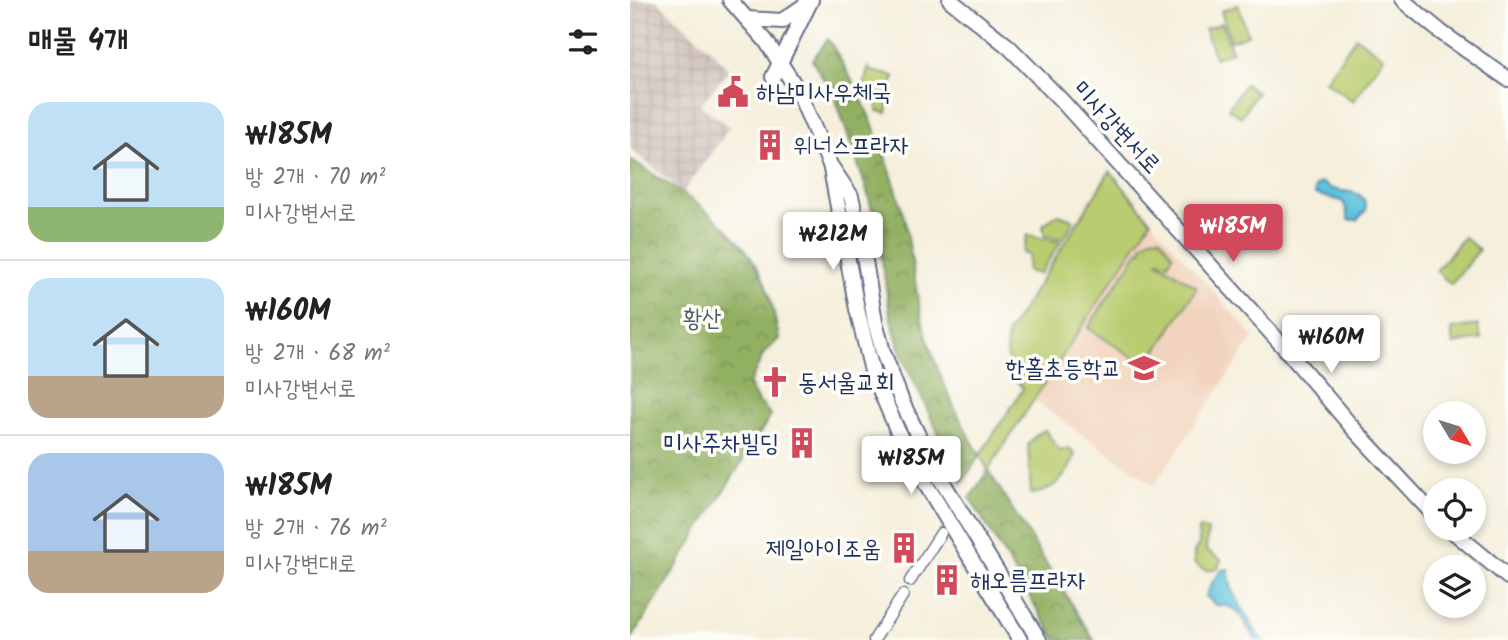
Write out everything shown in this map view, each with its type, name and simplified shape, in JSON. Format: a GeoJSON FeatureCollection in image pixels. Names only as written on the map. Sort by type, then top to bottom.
{"type":"FeatureCollection","features":[{"type":"Feature","properties":{"kind":"main road"},"geometry":{"type":"LineString","coordinates":[[730,0],[766,41],[797,89],[830,164],[851,196],[880,342],[902,402],[934,468],[1039,640]]}},
{"type":"Feature","properties":{"kind":"main road","name":"미사강변서로"},"geometry":{"type":"LineString","coordinates":[[950,0],[1017,55],[1062,101],[1423,503]]}},
{"type":"Feature","properties":{"kind":"main road"},"geometry":{"type":"LineString","coordinates":[[1402,0],[1441,33],[1508,79]]}},
{"type":"Feature","properties":{"kind":"main road"},"geometry":{"type":"LineString","coordinates":[[748,19],[782,21],[811,1]]}},
{"type":"Feature","properties":{"kind":"main road"},"geometry":{"type":"LineString","coordinates":[[772,77],[811,1]]}},
{"type":"Feature","properties":{"kind":"main road"},"geometry":{"type":"LineString","coordinates":[[830,164],[857,309],[872,371],[891,418],[919,474],[1020,640]]}},
{"type":"Feature","properties":{"kind":"main road"},"geometry":{"type":"LineString","coordinates":[[1465,541],[1508,577]]}},
{"type":"Feature","properties":{"kind":"street"},"geometry":{"type":"LineString","coordinates":[[910,580],[941,533]]}},
{"type":"Feature","properties":{"kind":"street"},"geometry":{"type":"LineString","coordinates":[[874,640],[903,595]]}},
{"type":"Feature","properties":{"kind":"shaded area"},"geometry":{"type":"Polygon","coordinates":[[[630,0],[656,0],[729,70],[700,105],[730,127],[683,192],[630,149],[630,0]]]}},
{"type":"Feature","properties":{"kind":"shaded area","name":"한홀초등학교"},"geometry":{"type":"Polygon","coordinates":[[[1151,221],[1254,337],[1154,485],[1034,400],[1151,221]]]}},
{"type":"Feature","properties":{"kind":"green space"},"geometry":{"type":"Polygon","coordinates":[[[1238,5],[1248,35],[1231,41],[1221,11],[1238,5]]]}},
{"type":"Feature","properties":{"kind":"green space"},"geometry":{"type":"Polygon","coordinates":[[[1222,23],[1232,52],[1215,58],[1205,29],[1222,23]]]}},
{"type":"Feature","properties":{"kind":"green space"},"geometry":{"type":"Polygon","coordinates":[[[1356,37],[1384,57],[1353,101],[1325,81],[1356,37]]]}},
{"type":"Feature","properties":{"kind":"green space"},"geometry":{"type":"Polygon","coordinates":[[[828,39],[862,100],[888,164],[905,222],[918,301],[931,351],[961,421],[980,455],[962,483],[901,354],[890,314],[878,233],[867,191],[835,98],[812,60],[828,39]]]}},
{"type":"Feature","properties":{"kind":"green space"},"geometry":{"type":"Polygon","coordinates":[[[868,67],[871,71],[894,76],[887,113],[877,111],[878,96],[864,86],[868,67]]]}},
{"type":"Feature","properties":{"kind":"green space"},"geometry":{"type":"Polygon","coordinates":[[[1245,84],[1257,92],[1241,117],[1228,109],[1245,84]]]}},
{"type":"Feature","properties":{"kind":"green space","name":"황산"},"geometry":{"type":"Polygon","coordinates":[[[630,159],[704,210],[738,240],[762,276],[779,339],[764,353],[749,384],[757,400],[771,415],[631,640],[630,159]]]}},
{"type":"Feature","properties":{"kind":"green space"},"geometry":{"type":"Polygon","coordinates":[[[1110,171],[1151,221],[988,470],[980,455],[1023,389],[1009,362],[1008,333],[1110,171]]]}},
{"type":"Feature","properties":{"kind":"green space"},"geometry":{"type":"Polygon","coordinates":[[[1057,215],[1074,221],[1063,239],[1045,236],[1043,225],[1057,215]]]}},
{"type":"Feature","properties":{"kind":"green space"},"geometry":{"type":"Polygon","coordinates":[[[1027,235],[1061,242],[1039,274],[1027,271],[1029,255],[1023,253],[1027,235]]]}},
{"type":"Feature","properties":{"kind":"green space"},"geometry":{"type":"Polygon","coordinates":[[[1160,237],[1173,255],[1168,263],[1157,261],[1197,287],[1147,366],[1088,328],[1139,250],[1142,251],[1142,245],[1151,238],[1160,237]]]}},
{"type":"Feature","properties":{"kind":"green space"},"geometry":{"type":"Polygon","coordinates":[[[1464,237],[1479,250],[1451,284],[1436,271],[1464,237]]]}},
{"type":"Feature","properties":{"kind":"green space"},"geometry":{"type":"Polygon","coordinates":[[[1478,325],[1481,339],[1453,344],[1451,329],[1478,325]]]}},
{"type":"Feature","properties":{"kind":"green space"},"geometry":{"type":"Polygon","coordinates":[[[1045,430],[1060,451],[1069,448],[1075,455],[1059,482],[1039,493],[1031,494],[1028,445],[1036,435],[1045,430]]]}},
{"type":"Feature","properties":{"kind":"green space"},"geometry":{"type":"Polygon","coordinates":[[[988,470],[1094,640],[1056,640],[1051,632],[970,498],[988,470]]]}},
{"type":"Feature","properties":{"kind":"green space"},"geometry":{"type":"Polygon","coordinates":[[[1198,529],[1208,530],[1206,550],[1221,560],[1218,568],[1205,570],[1194,563],[1194,552],[1199,544],[1198,529]]]}},
{"type":"Feature","properties":{"kind":"water"},"geometry":{"type":"Polygon","coordinates":[[[1321,182],[1332,189],[1360,196],[1366,210],[1357,220],[1349,220],[1342,201],[1315,194],[1315,187],[1321,182]]]}},
{"type":"Feature","properties":{"kind":"water"},"geometry":{"type":"Polygon","coordinates":[[[1228,569],[1232,591],[1263,640],[1256,640],[1237,611],[1215,605],[1206,596],[1222,570],[1228,569]]]}},
{"type":"Feature","properties":{"kind":"place","name":"하남미사우체국"},"geometry":{"type":"Point","coordinates":[733,92]}},
{"type":"Feature","properties":{"kind":"place","name":"위너스프라자"},"geometry":{"type":"Point","coordinates":[770,145]}},
{"type":"Feature","properties":{"kind":"place","name":"한홀초등학교"},"geometry":{"type":"Point","coordinates":[1144,368]}},
{"type":"Feature","properties":{"kind":"place","name":"동서울교회"},"geometry":{"type":"Point","coordinates":[775,382]}},
{"type":"Feature","properties":{"kind":"place","name":"미사주차빌딩"},"geometry":{"type":"Point","coordinates":[802,443]}},
{"type":"Feature","properties":{"kind":"place","name":"제일아이조움"},"geometry":{"type":"Point","coordinates":[904,548]}},
{"type":"Feature","properties":{"kind":"place","name":"해오름프라자"},"geometry":{"type":"Point","coordinates":[947,580]}}]}
